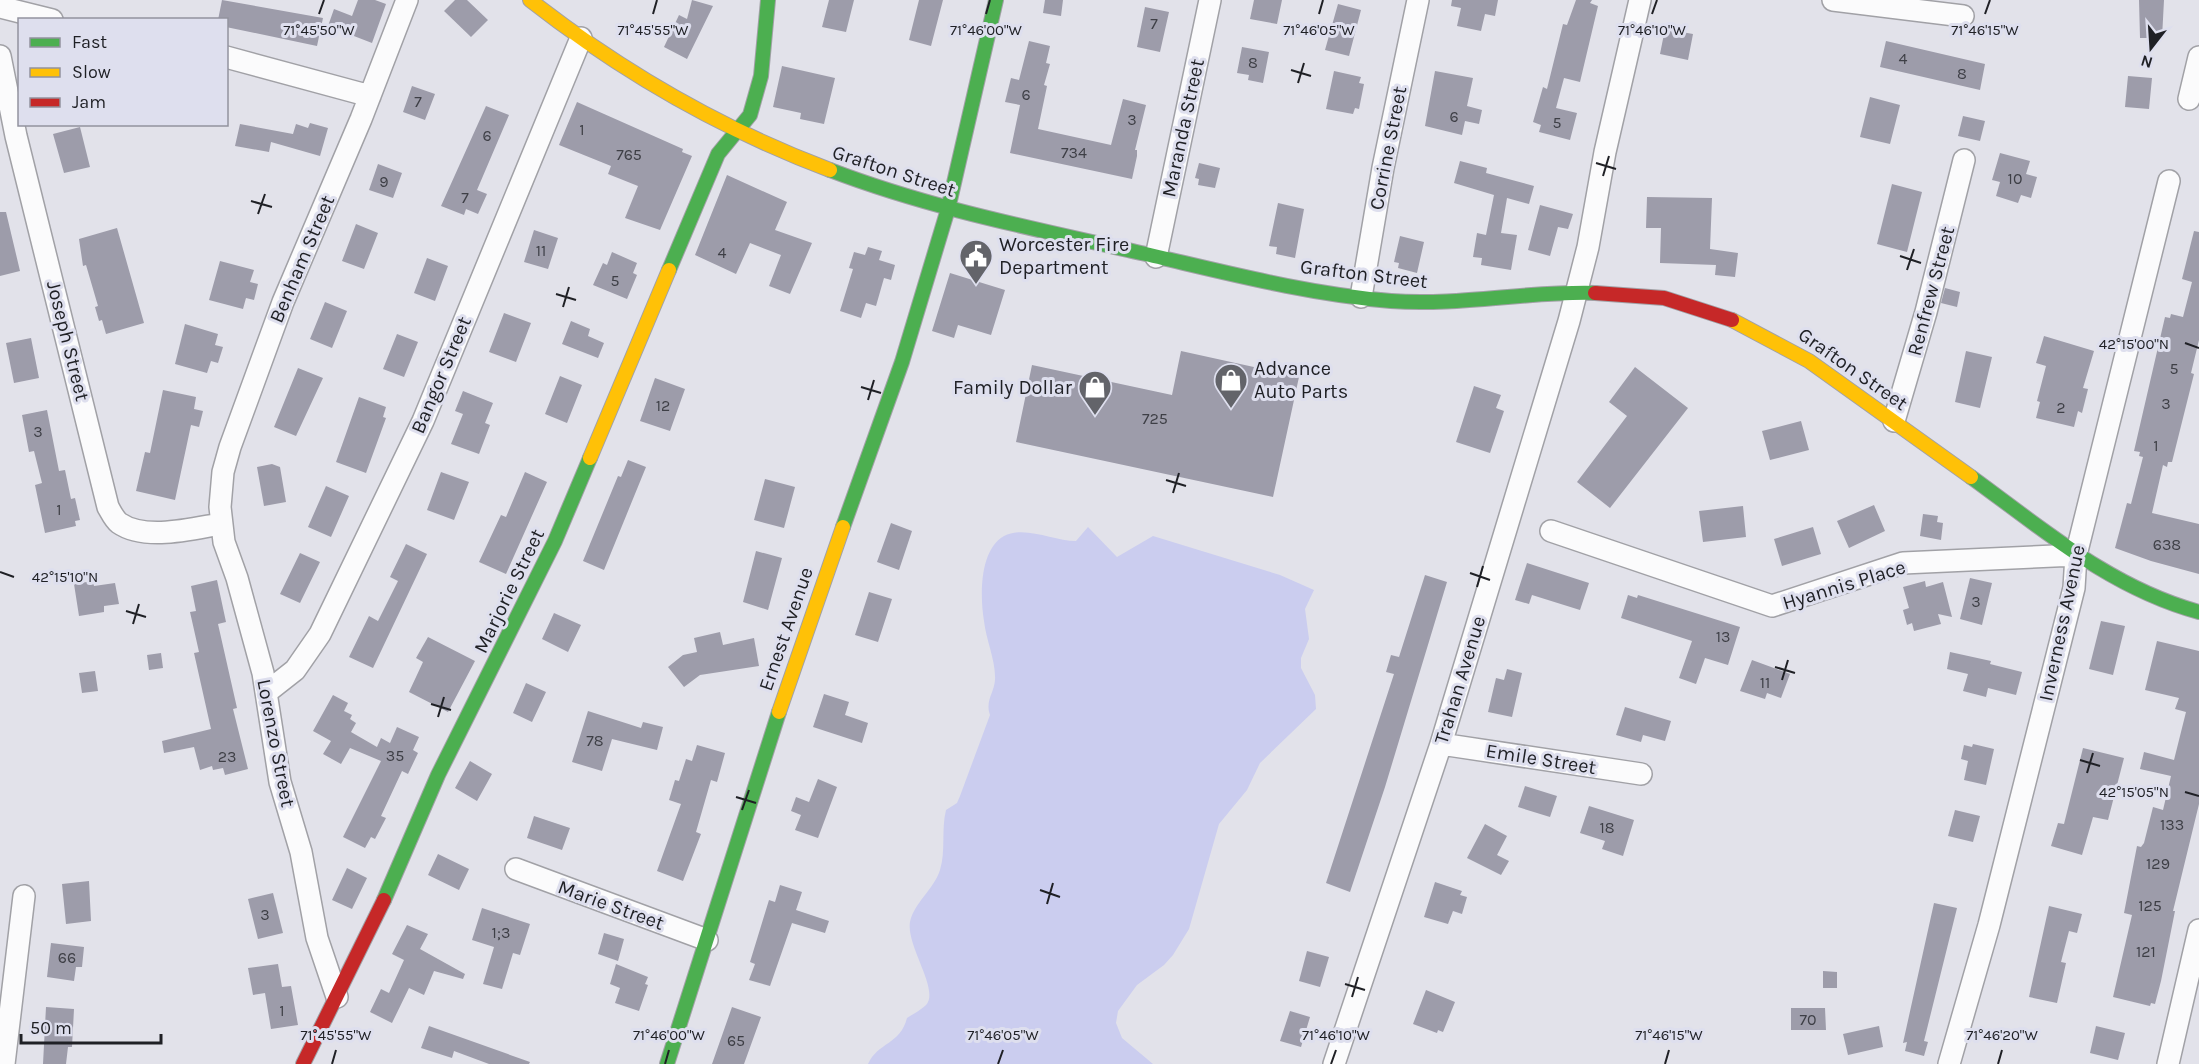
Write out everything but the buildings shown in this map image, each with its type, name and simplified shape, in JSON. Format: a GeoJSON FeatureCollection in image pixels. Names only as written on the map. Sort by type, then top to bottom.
{"type":"FeatureCollection","features":[{"type":"Feature","properties":{"kind":"main road","name":"Grafton Street"},"geometry":{"type":"LineString","coordinates":[[530,0],[550,7],[581,38],[677,98],[738,131],[838,174],[948,209],[1156,257],[1361,297],[1444,302],[1576,293],[1641,295],[1672,300],[1724,317],[1778,341],[1805,358],[2076,555],[2148,596],[2199,612]]}},
{"type":"Feature","properties":{"kind":"main road","name":"Marjorie Street"},"geometry":{"type":"LineString","coordinates":[[303,1064],[403,861],[438,775],[555,541],[718,154],[750,115],[761,76],[768,0]]}},
{"type":"Feature","properties":{"kind":"main road","name":"Ernest Avenue"},"geometry":{"type":"LineString","coordinates":[[667,1064],[803,639],[902,362],[948,209],[996,0]]}},
{"type":"Feature","properties":{"kind":"street","name":"Benham Street"},"geometry":{"type":"LineString","coordinates":[[220,524],[221,489],[230,447],[283,302],[370,96],[407,0]]}},
{"type":"Feature","properties":{"kind":"street","name":"Maranda Street"},"geometry":{"type":"LineString","coordinates":[[1156,257],[1210,0]]}},
{"type":"Feature","properties":{"kind":"street","name":"Corrine Street"},"geometry":{"type":"LineString","coordinates":[[1361,297],[1378,193],[1418,0]]}},
{"type":"Feature","properties":{"kind":"street","name":"Trahan Avenue"},"geometry":{"type":"LineString","coordinates":[[1334,1064],[1441,744],[1576,293],[1640,0]]}},
{"type":"Feature","properties":{"kind":"street"},"geometry":{"type":"LineString","coordinates":[[1833,0],[1963,16]]}},
{"type":"Feature","properties":{"kind":"street"},"geometry":{"type":"LineString","coordinates":[[0,7],[44,18]]}},
{"type":"Feature","properties":{"kind":"street","name":"Bangor Street"},"geometry":{"type":"LineString","coordinates":[[267,692],[296,670],[320,634],[423,421],[581,38]]}},
{"type":"Feature","properties":{"kind":"street","name":"Joseph Street"},"geometry":{"type":"LineString","coordinates":[[0,56],[16,136],[108,507],[117,522],[132,528],[169,531],[220,524]]}},
{"type":"Feature","properties":{"kind":"street"},"geometry":{"type":"LineString","coordinates":[[2189,99],[2199,57]]}},
{"type":"Feature","properties":{"kind":"street"},"geometry":{"type":"LineString","coordinates":[[228,58],[370,96]]}},
{"type":"Feature","properties":{"kind":"street","name":"Renfrew Street"},"geometry":{"type":"LineString","coordinates":[[1894,421],[1926,312],[1964,160]]}},
{"type":"Feature","properties":{"kind":"street","name":"Inverness Avenue"},"geometry":{"type":"LineString","coordinates":[[1949,1064],[1989,925],[2071,600],[2076,555],[2169,181]]}},
{"type":"Feature","properties":{"kind":"street","name":"Lorenzo Street"},"geometry":{"type":"LineString","coordinates":[[220,524],[254,635],[267,692],[280,782],[301,852],[317,938],[337,997]]}},
{"type":"Feature","properties":{"kind":"street","name":"Hyannis Place"},"geometry":{"type":"LineString","coordinates":[[1551,531],[1772,606],[1903,563],[2076,555]]}},
{"type":"Feature","properties":{"kind":"street","name":"Emile Street"},"geometry":{"type":"LineString","coordinates":[[1441,744],[1641,774]]}},
{"type":"Feature","properties":{"kind":"street","name":"Marie Street"},"geometry":{"type":"LineString","coordinates":[[516,869],[707,940]]}},
{"type":"Feature","properties":{"kind":"street"},"geometry":{"type":"LineString","coordinates":[[4,1064],[24,896]]}},
{"type":"Feature","properties":{"kind":"street"},"geometry":{"type":"LineString","coordinates":[[2168,1064],[2199,930]]}},
{"type":"Feature","properties":{"kind":"shaded area"},"geometry":{"type":"Polygon","coordinates":[[[1088,527],[1117,557],[1153,536],[1280,575],[1314,590],[1305,609],[1309,639],[1301,658],[1301,668],[1315,695],[1316,709],[1260,763],[1247,790],[1219,824],[1189,929],[1173,955],[1164,965],[1137,985],[1118,1011],[1116,1023],[1122,1038],[1153,1064],[868,1064],[877,1051],[894,1039],[904,1027],[907,1018],[924,1007],[929,998],[926,978],[910,932],[910,922],[940,870],[946,810],[957,803],[990,715],[989,705],[995,673],[985,628],[982,587],[990,552],[1004,536],[1012,533],[1030,533],[1076,541],[1088,527]]]}},
{"type":"Feature","properties":{"kind":"traffic: fast"},"geometry":{"type":"LineString","coordinates":[[669,270],[718,154],[750,115],[761,76],[768,0]]}},
{"type":"Feature","properties":{"kind":"traffic: fast"},"geometry":{"type":"LineString","coordinates":[[843,527],[902,362],[948,209],[996,0]]}},
{"type":"Feature","properties":{"kind":"traffic: fast"},"geometry":{"type":"LineString","coordinates":[[830,170],[907,196],[984,217],[1296,288],[1359,298],[1416,302],[1595,293]]}},
{"type":"Feature","properties":{"kind":"traffic: fast"},"geometry":{"type":"LineString","coordinates":[[384,900],[438,775],[555,541],[590,458]]}},
{"type":"Feature","properties":{"kind":"traffic: fast"},"geometry":{"type":"LineString","coordinates":[[1971,477],[2052,537],[2107,573],[2167,601],[2199,612]]}},
{"type":"Feature","properties":{"kind":"traffic: fast"},"geometry":{"type":"LineString","coordinates":[[667,1064],[779,712]]}},
{"type":"Feature","properties":{"kind":"traffic: slow"},"geometry":{"type":"LineString","coordinates":[[530,0],[600,51],[674,97],[750,136],[830,170]]}},
{"type":"Feature","properties":{"kind":"traffic: slow"},"geometry":{"type":"LineString","coordinates":[[590,458],[669,270]]}},
{"type":"Feature","properties":{"kind":"traffic: slow"},"geometry":{"type":"LineString","coordinates":[[1732,320],[1809,361],[1971,477]]}},
{"type":"Feature","properties":{"kind":"traffic: slow"},"geometry":{"type":"LineString","coordinates":[[779,712],[843,527]]}},
{"type":"Feature","properties":{"kind":"traffic: jam"},"geometry":{"type":"LineString","coordinates":[[1595,293],[1664,298],[1732,320]]}},
{"type":"Feature","properties":{"kind":"traffic: jam"},"geometry":{"type":"LineString","coordinates":[[303,1064],[384,900]]}},
{"type":"Feature","properties":{"kind":"place","name":"Worcester Fire Department"},"geometry":{"type":"Point","coordinates":[976,285]}},
{"type":"Feature","properties":{"kind":"place","name":"Advance Auto Parts"},"geometry":{"type":"Point","coordinates":[1231,409]}},
{"type":"Feature","properties":{"kind":"place","name":"Family Dollar"},"geometry":{"type":"Point","coordinates":[1095,416]}}]}
